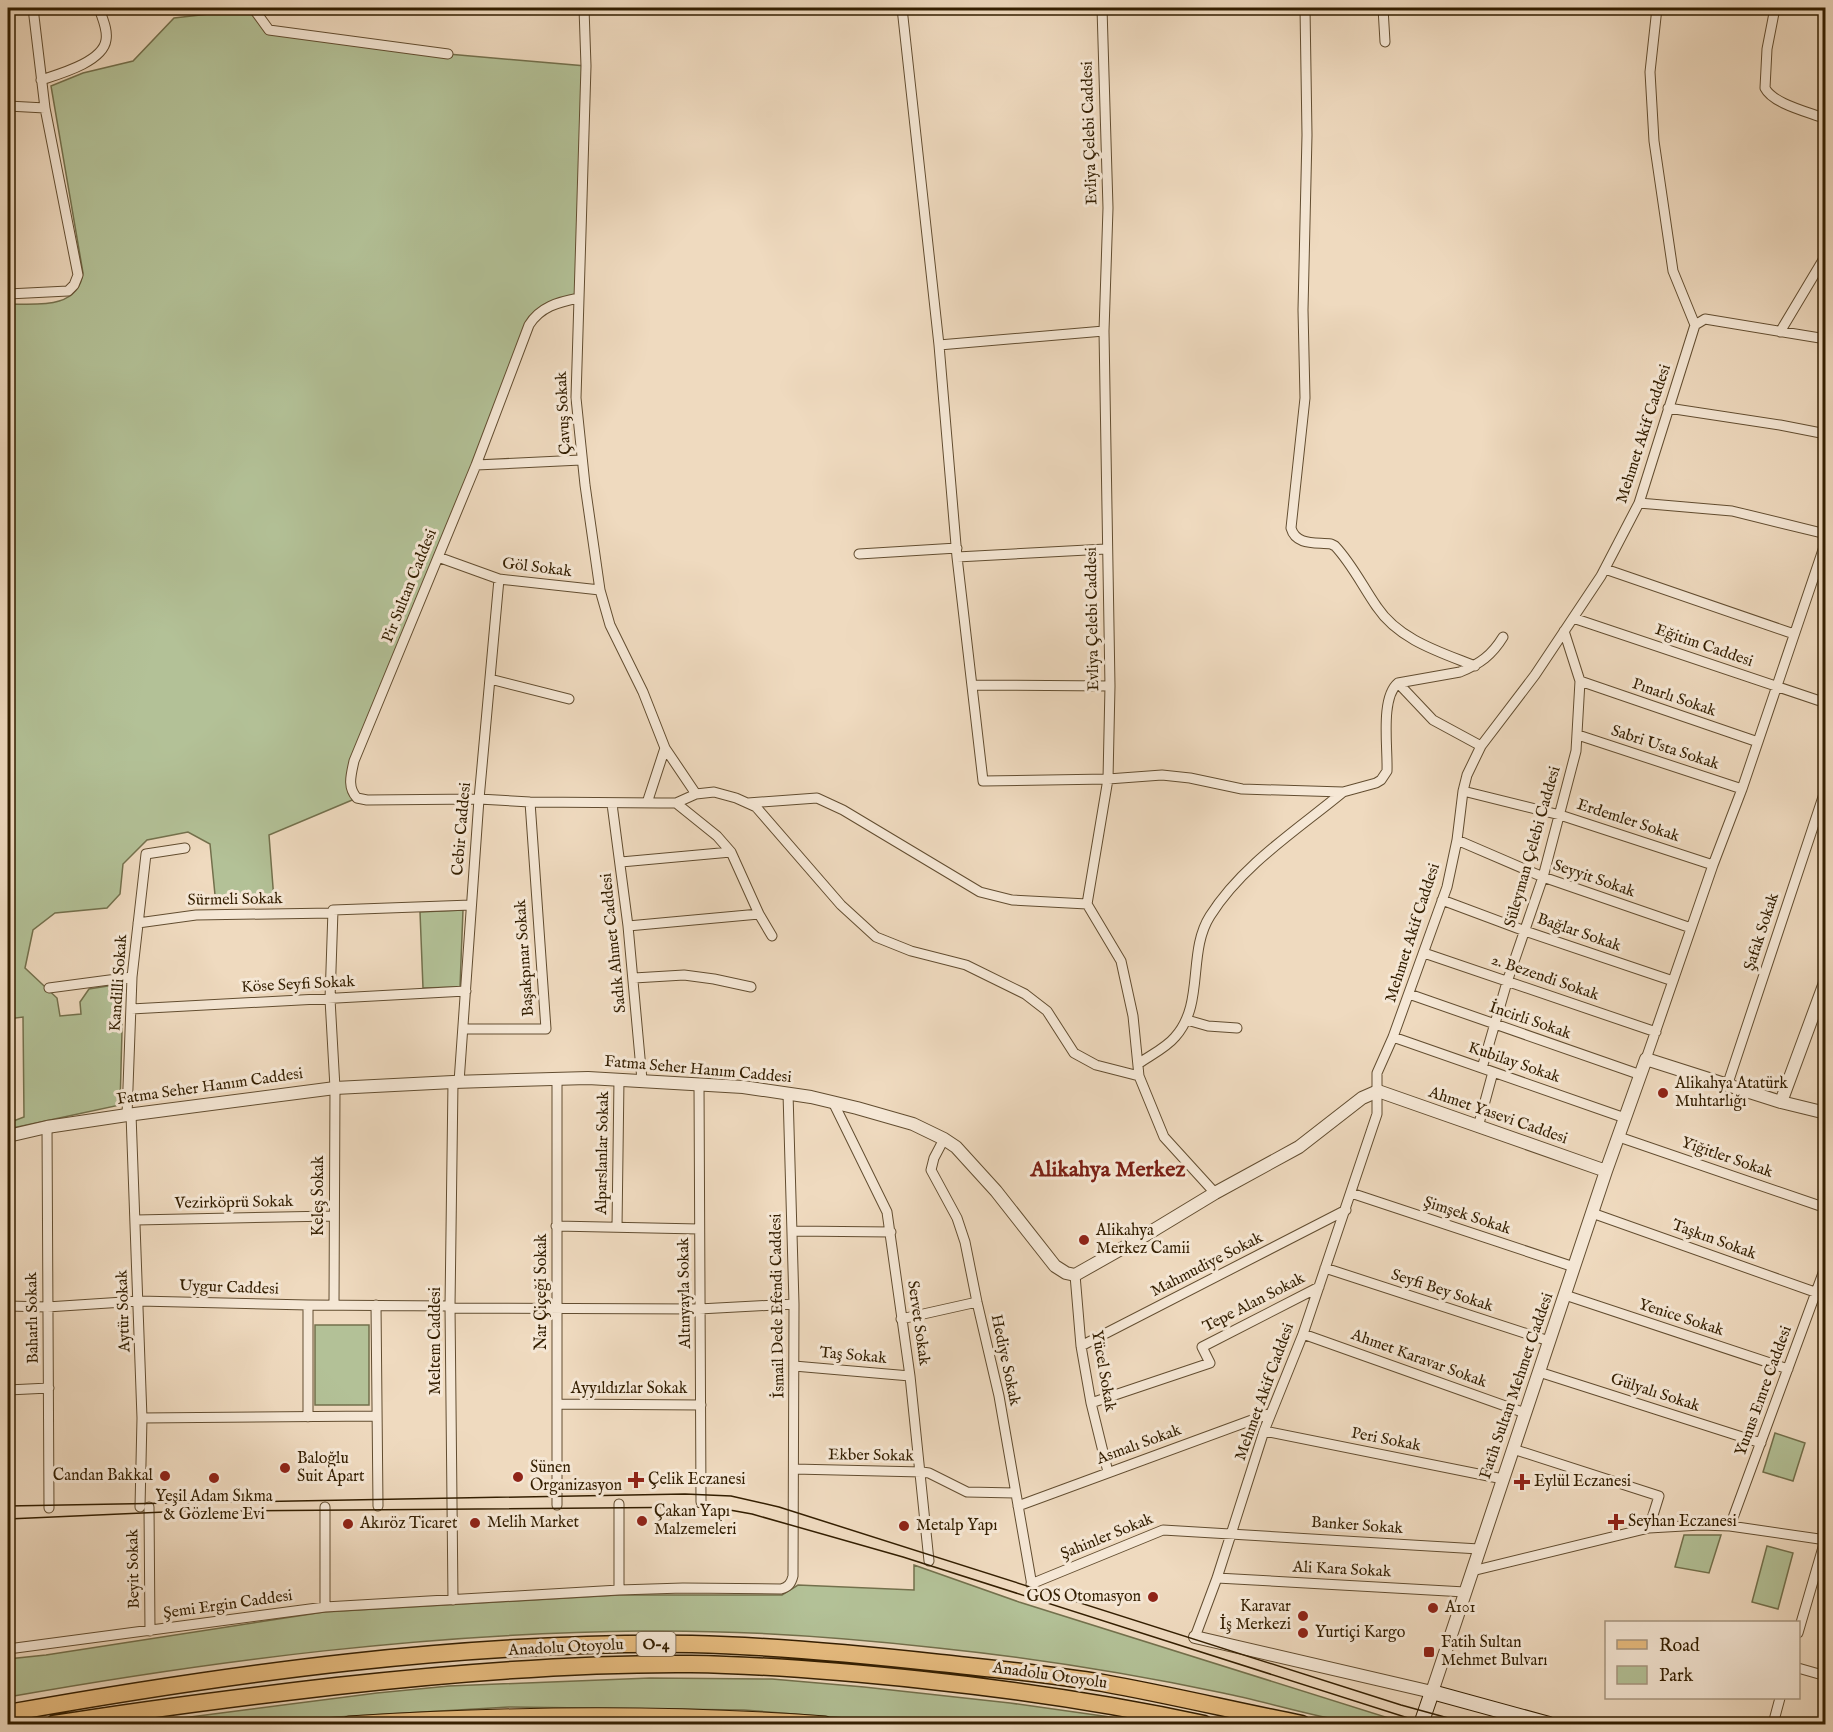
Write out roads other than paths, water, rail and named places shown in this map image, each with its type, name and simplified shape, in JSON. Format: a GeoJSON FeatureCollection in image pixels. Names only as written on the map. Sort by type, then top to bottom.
{"type":"FeatureCollection","features":[{"type":"Feature","properties":{"kind":"highway","name":"Anadolu Otoyolu"},"geometry":{"type":"LineString","coordinates":[[8,1713],[171,1685],[379,1660],[561,1647],[694,1644],[829,1652],[1002,1668],[1103,1683],[1302,1725]]}},
{"type":"Feature","properties":{"kind":"highway","name":"Anadolu Otoyolu"},"geometry":{"type":"LineString","coordinates":[[54,1725],[249,1695],[446,1674],[580,1666],[691,1664],[816,1670],[931,1681],[1110,1706],[1204,1725]]}},
{"type":"Feature","properties":{"kind":"main road","name":"Fatih Sultan Mehmet Caddesi"},"geometry":{"type":"LineString","coordinates":[[1421,1725],[1432,1692]]}},
{"type":"Feature","properties":{"kind":"main road"},"geometry":{"type":"LineString","coordinates":[[1432,1692],[1549,1725]]}},
{"type":"Feature","properties":{"kind":"main road"},"geometry":{"type":"LineString","coordinates":[[349,1725],[444,1718],[533,1716],[725,1718],[825,1725]]}},
{"type":"Feature","properties":{"kind":"street"},"geometry":{"type":"LineString","coordinates":[[8,294],[68,291],[74,285],[78,275],[40,81],[33,8]]}},
{"type":"Feature","properties":{"kind":"street"},"geometry":{"type":"LineString","coordinates":[[40,81],[83,64],[104,47],[106,32],[99,8]]}},
{"type":"Feature","properties":{"kind":"street"},"geometry":{"type":"LineString","coordinates":[[253,8],[269,30],[448,54]]}},
{"type":"Feature","properties":{"kind":"street","name":"Çavuş Sokak"},"geometry":{"type":"LineString","coordinates":[[584,8],[586,66],[576,398],[581,460],[600,590],[610,625],[643,692],[665,748],[696,794]]}},
{"type":"Feature","properties":{"kind":"street"},"geometry":{"type":"LineString","coordinates":[[902,8],[939,345],[957,552],[983,781],[1107,779],[1175,775],[1242,789],[1343,792],[1376,783],[1385,775],[1388,700],[1393,687],[1398,683],[1460,672],[1475,666],[1490,656],[1503,637]]}},
{"type":"Feature","properties":{"kind":"street","name":"Evliya Çelebi Caddesi"},"geometry":{"type":"LineString","coordinates":[[1087,904],[1107,779],[1110,686],[1104,331],[1108,208],[1102,8]]}},
{"type":"Feature","properties":{"kind":"street"},"geometry":{"type":"LineString","coordinates":[[1305,8],[1307,135],[1303,310],[1305,398],[1291,528],[1302,541],[1335,546],[1353,568],[1378,609],[1403,633],[1433,650],[1475,666]]}},
{"type":"Feature","properties":{"kind":"street"},"geometry":{"type":"LineString","coordinates":[[1383,8],[1385,42]]}},
{"type":"Feature","properties":{"kind":"street"},"geometry":{"type":"LineString","coordinates":[[1657,8],[1650,72],[1654,141],[1673,271],[1695,325],[1705,319],[1826,339]]}},
{"type":"Feature","properties":{"kind":"street"},"geometry":{"type":"LineString","coordinates":[[1775,8],[1767,49],[1765,88],[1768,94],[1776,100],[1826,119]]}},
{"type":"Feature","properties":{"kind":"street"},"geometry":{"type":"LineString","coordinates":[[8,106],[45,108]]}},
{"type":"Feature","properties":{"kind":"street"},"geometry":{"type":"LineString","coordinates":[[1780,332],[1826,255]]}},
{"type":"Feature","properties":{"kind":"street","name":"Pir Sultan Caddesi"},"geometry":{"type":"LineString","coordinates":[[479,799],[367,800],[357,798],[351,791],[351,772],[476,465],[529,326],[540,312],[579,298]]}},
{"type":"Feature","properties":{"kind":"street","name":"Mehmet Akif Caddesi"},"geometry":{"type":"LineString","coordinates":[[1195,1637],[1217,1578],[1264,1431],[1303,1334],[1377,1114],[1377,1073],[1393,1037],[1442,900],[1457,840],[1463,791],[1481,746],[1535,675],[1605,569],[1640,502],[1695,325]]}},
{"type":"Feature","properties":{"kind":"street"},"geometry":{"type":"LineString","coordinates":[[939,345],[1104,331]]}},
{"type":"Feature","properties":{"kind":"street"},"geometry":{"type":"LineString","coordinates":[[1668,408],[1826,434]]}},
{"type":"Feature","properties":{"kind":"street"},"geometry":{"type":"LineString","coordinates":[[476,465],[581,460]]}},
{"type":"Feature","properties":{"kind":"street"},"geometry":{"type":"LineString","coordinates":[[1640,502],[1732,512],[1826,534]]}},
{"type":"Feature","properties":{"kind":"street"},"geometry":{"type":"LineString","coordinates":[[1826,541],[1821,570],[1794,634],[1742,789],[1713,865],[1646,1059],[1727,1086],[1826,1113]]}},
{"type":"Feature","properties":{"kind":"street"},"geometry":{"type":"LineString","coordinates":[[859,554],[1106,549]]}},
{"type":"Feature","properties":{"kind":"street","name":"Göl Sokak"},"geometry":{"type":"LineString","coordinates":[[438,557],[499,579],[600,590]]}},
{"type":"Feature","properties":{"kind":"street"},"geometry":{"type":"LineString","coordinates":[[1605,569],[1794,634]]}},
{"type":"Feature","properties":{"kind":"street","name":"Cebir Caddesi"},"geometry":{"type":"LineString","coordinates":[[456,1082],[464,1029],[479,799],[499,579]]}},
{"type":"Feature","properties":{"kind":"street","name":"Eğitim Caddesi"},"geometry":{"type":"LineString","coordinates":[[1573,618],[1826,703]]}},
{"type":"Feature","properties":{"kind":"street","name":"Süleyman Çelebi Caddesi"},"geometry":{"type":"LineString","coordinates":[[1482,1068],[1507,982],[1543,877],[1578,735],[1580,681],[1564,631]]}},
{"type":"Feature","properties":{"kind":"street"},"geometry":{"type":"LineString","coordinates":[[490,679],[569,699]]}},
{"type":"Feature","properties":{"kind":"street","name":"Pınarlı Sokak"},"geometry":{"type":"LineString","coordinates":[[1580,681],[1758,742]]}},
{"type":"Feature","properties":{"kind":"street"},"geometry":{"type":"LineString","coordinates":[[1398,683],[1433,720],[1481,746]]}},
{"type":"Feature","properties":{"kind":"street"},"geometry":{"type":"LineString","coordinates":[[972,685],[1110,686]]}},
{"type":"Feature","properties":{"kind":"street","name":"Sabri Usta Sokak"},"geometry":{"type":"LineString","coordinates":[[1578,735],[1742,789]]}},
{"type":"Feature","properties":{"kind":"street"},"geometry":{"type":"LineString","coordinates":[[647,804],[665,748]]}},
{"type":"Feature","properties":{"kind":"street","name":"Şafak Sokak"},"geometry":{"type":"LineString","coordinates":[[1727,1086],[1826,788]]}},
{"type":"Feature","properties":{"kind":"street","name":"Erdemler Sokak"},"geometry":{"type":"LineString","coordinates":[[1463,791],[1560,815],[1713,865]]}},
{"type":"Feature","properties":{"kind":"street"},"geometry":{"type":"LineString","coordinates":[[1138,1064],[1174,1039],[1187,1020],[1194,991],[1198,948],[1208,918],[1238,878],[1343,792]]}},
{"type":"Feature","properties":{"kind":"street"},"geometry":{"type":"LineString","coordinates":[[479,799],[647,804],[676,803],[696,794],[723,794],[748,803],[756,807],[841,905],[876,937],[911,951],[966,964],[1025,994],[1047,1011],[1074,1053],[1096,1065],[1139,1076]]}},
{"type":"Feature","properties":{"kind":"street"},"geometry":{"type":"LineString","coordinates":[[748,803],[817,798],[843,810],[980,892],[1012,900],[1087,904],[1121,961],[1133,1016],[1139,1076],[1164,1137],[1215,1193]]}},
{"type":"Feature","properties":{"kind":"street","name":"Başakpınar Sokak"},"geometry":{"type":"LineString","coordinates":[[464,1029],[546,1029],[530,802]]}},
{"type":"Feature","properties":{"kind":"street"},"geometry":{"type":"LineString","coordinates":[[676,803],[717,836],[731,852],[759,914],[772,936]]}},
{"type":"Feature","properties":{"kind":"street","name":"Sadık Ahmet Caddesi"},"geometry":{"type":"LineString","coordinates":[[612,804],[634,978],[642,1080]]}},
{"type":"Feature","properties":{"kind":"street","name":"Seyyit Sokak"},"geometry":{"type":"LineString","coordinates":[[1457,840],[1543,877],[1691,928]]}},
{"type":"Feature","properties":{"kind":"street","name":"Kandilli Sokak"},"geometry":{"type":"LineString","coordinates":[[129,1115],[132,977],[146,854],[185,848]]}},
{"type":"Feature","properties":{"kind":"street"},"geometry":{"type":"LineString","coordinates":[[621,862],[731,852]]}},
{"type":"Feature","properties":{"kind":"street","name":"Bağlar Sokak"},"geometry":{"type":"LineString","coordinates":[[1442,900],[1525,931],[1674,981]]}},
{"type":"Feature","properties":{"kind":"street","name":"Sürmeli Sokak"},"geometry":{"type":"LineString","coordinates":[[138,923],[196,915],[471,905]]}},
{"type":"Feature","properties":{"kind":"street","name":"Keleş Sokak"},"geometry":{"type":"LineString","coordinates":[[333,911],[330,999],[335,1088],[334,1305]]}},
{"type":"Feature","properties":{"kind":"street"},"geometry":{"type":"LineString","coordinates":[[628,926],[759,914]]}},
{"type":"Feature","properties":{"kind":"street","name":"2. Bezendi Sokak"},"geometry":{"type":"LineString","coordinates":[[1424,953],[1656,1032]]}},
{"type":"Feature","properties":{"kind":"street"},"geometry":{"type":"LineString","coordinates":[[634,978],[684,975],[751,987]]}},
{"type":"Feature","properties":{"kind":"street"},"geometry":{"type":"LineString","coordinates":[[49,988],[132,977]]}},
{"type":"Feature","properties":{"kind":"street"},"geometry":{"type":"LineString","coordinates":[[1781,1102],[1826,980]]}},
{"type":"Feature","properties":{"kind":"street","name":"Köse Seyfi Sokak"},"geometry":{"type":"LineString","coordinates":[[131,1009],[466,991]]}},
{"type":"Feature","properties":{"kind":"street","name":"İncirli Sokak"},"geometry":{"type":"LineString","coordinates":[[1409,994],[1641,1075]]}},
{"type":"Feature","properties":{"kind":"street"},"geometry":{"type":"LineString","coordinates":[[1187,1020],[1208,1026],[1237,1028]]}},
{"type":"Feature","properties":{"kind":"street","name":"Kubilay Sokak"},"geometry":{"type":"LineString","coordinates":[[1393,1037],[1625,1118]]}},
{"type":"Feature","properties":{"kind":"street","name":"Fatih Sultan Mehmet Caddesi"},"geometry":{"type":"LineString","coordinates":[[1432,1692],[1606,1171],[1646,1059]]}},
{"type":"Feature","properties":{"kind":"street"},"geometry":{"type":"LineString","coordinates":[[1478,1126],[1493,1072]]}},
{"type":"Feature","properties":{"kind":"street","name":"Fatma Seher Hanım Caddesi"},"geometry":{"type":"LineString","coordinates":[[8,1136],[47,1127],[335,1088],[557,1078],[642,1080],[788,1093],[833,1101],[913,1124],[944,1139],[956,1147],[990,1184],[1055,1266],[1066,1273],[1075,1275]]}},
{"type":"Feature","properties":{"kind":"street","name":"Nar Çiçeği Sokak"},"geometry":{"type":"LineString","coordinates":[[557,1078],[557,1505]]}},
{"type":"Feature","properties":{"kind":"street","name":"Alparslanlar Sokak"},"geometry":{"type":"LineString","coordinates":[[617,1227],[619,1079]]}},
{"type":"Feature","properties":{"kind":"street","name":"Meltem Caddesi"},"geometry":{"type":"LineString","coordinates":[[453,1600],[450,1307],[456,1082]]}},
{"type":"Feature","properties":{"kind":"street","name":"Altınyayla Sokak"},"geometry":{"type":"LineString","coordinates":[[699,1084],[701,1502]]}},
{"type":"Feature","properties":{"kind":"street"},"geometry":{"type":"LineString","coordinates":[[1075,1275],[1299,1147],[1362,1098],[1378,1091]]}},
{"type":"Feature","properties":{"kind":"street","name":"Ahmet Yasevi Caddesi"},"geometry":{"type":"LineString","coordinates":[[1378,1091],[1606,1171]]}},
{"type":"Feature","properties":{"kind":"street","name":"İsmail Dede Efendi Caddesi"},"geometry":{"type":"LineString","coordinates":[[620,1590],[781,1589],[788,1587],[792,1582],[794,1304],[788,1093]]}},
{"type":"Feature","properties":{"kind":"street","name":"Servet Sokak"},"geometry":{"type":"LineString","coordinates":[[833,1101],[883,1202],[891,1232],[922,1472],[929,1561]]}},
{"type":"Feature","properties":{"kind":"street","name":"Aytür Sokak"},"geometry":{"type":"LineString","coordinates":[[129,1115],[136,1221],[144,1507]]}},
{"type":"Feature","properties":{"kind":"street","name":"Baharlı Sokak"},"geometry":{"type":"LineString","coordinates":[[47,1127],[49,1508]]}},
{"type":"Feature","properties":{"kind":"street","name":"Yiğitler Sokak"},"geometry":{"type":"LineString","coordinates":[[1619,1137],[1826,1208]]}},
{"type":"Feature","properties":{"kind":"street","name":"Hediye Sokak"},"geometry":{"type":"LineString","coordinates":[[944,1139],[934,1158],[931,1170],[962,1228],[999,1396],[1034,1597]]}},
{"type":"Feature","properties":{"kind":"street","name":"Şimşek Sokak"},"geometry":{"type":"LineString","coordinates":[[1351,1193],[1574,1267]]}},
{"type":"Feature","properties":{"kind":"street","name":"Mahmudiye Sokak"},"geometry":{"type":"LineString","coordinates":[[1082,1346],[1346,1210]]}},
{"type":"Feature","properties":{"kind":"street","name":"Taşkın Sokak"},"geometry":{"type":"LineString","coordinates":[[1592,1213],[1826,1296]]}},
{"type":"Feature","properties":{"kind":"street","name":"Vezirköprü Sokak"},"geometry":{"type":"LineString","coordinates":[[136,1221],[333,1216]]}},
{"type":"Feature","properties":{"kind":"street"},"geometry":{"type":"LineString","coordinates":[[556,1226],[699,1229]]}},
{"type":"Feature","properties":{"kind":"street"},"geometry":{"type":"LineString","coordinates":[[793,1231],[891,1232]]}},
{"type":"Feature","properties":{"kind":"street","name":"Yunus Emre Caddesi"},"geometry":{"type":"LineString","coordinates":[[1730,1526],[1826,1265]]}},
{"type":"Feature","properties":{"kind":"street","name":"Seyfi Bey Sokak"},"geometry":{"type":"LineString","coordinates":[[1325,1268],[1549,1341]]}},
{"type":"Feature","properties":{"kind":"street","name":"Yücel Sokak"},"geometry":{"type":"LineString","coordinates":[[1075,1275],[1082,1346],[1091,1403],[1108,1472]]}},
{"type":"Feature","properties":{"kind":"street","name":"Tepe Alan Sokak"},"geometry":{"type":"LineString","coordinates":[[1091,1403],[1210,1363],[1202,1347],[1319,1287]]}},
{"type":"Feature","properties":{"kind":"street","name":"Yenice Sokak"},"geometry":{"type":"LineString","coordinates":[[1565,1295],[1788,1369]]}},
{"type":"Feature","properties":{"kind":"street","name":"Uygur Caddesi"},"geometry":{"type":"LineString","coordinates":[[8,1306],[139,1301],[699,1309],[794,1304]]}},
{"type":"Feature","properties":{"kind":"street"},"geometry":{"type":"LineString","coordinates":[[901,1319],[977,1302]]}},
{"type":"Feature","properties":{"kind":"street"},"geometry":{"type":"LineString","coordinates":[[308,1305],[308,1417]]}},
{"type":"Feature","properties":{"kind":"street"},"geometry":{"type":"LineString","coordinates":[[375,1305],[378,1506]]}},
{"type":"Feature","properties":{"kind":"street","name":"Ahmet Karavar Sokak"},"geometry":{"type":"LineString","coordinates":[[1303,1334],[1525,1413]]}},
{"type":"Feature","properties":{"kind":"street","name":"Taş Sokak"},"geometry":{"type":"LineString","coordinates":[[794,1366],[910,1376]]}},
{"type":"Feature","properties":{"kind":"street","name":"Gülyalı Sokak"},"geometry":{"type":"LineString","coordinates":[[1539,1372],[1761,1443]]}},
{"type":"Feature","properties":{"kind":"street"},"geometry":{"type":"LineString","coordinates":[[8,1390],[49,1388]]}},
{"type":"Feature","properties":{"kind":"street","name":"Ayyıldızlar Sokak"},"geometry":{"type":"LineString","coordinates":[[557,1404],[701,1405]]}},
{"type":"Feature","properties":{"kind":"street","name":"Asmalı Sokak"},"geometry":{"type":"LineString","coordinates":[[1018,1506],[1271,1413]]}},
{"type":"Feature","properties":{"kind":"street"},"geometry":{"type":"LineString","coordinates":[[142,1418],[377,1416]]}},
{"type":"Feature","properties":{"kind":"street","name":"Peri Sokak"},"geometry":{"type":"LineString","coordinates":[[1264,1431],[1503,1479]]}},
{"type":"Feature","properties":{"kind":"street"},"geometry":{"type":"LineString","coordinates":[[1513,1449],[1659,1496],[1649,1528]]}},
{"type":"Feature","properties":{"kind":"street","name":"Ekber Sokak"},"geometry":{"type":"LineString","coordinates":[[794,1469],[922,1472],[929,1473],[967,1492],[1016,1492]]}},
{"type":"Feature","properties":{"kind":"street"},"geometry":{"type":"LineString","coordinates":[[619,1504],[620,1590]]}},
{"type":"Feature","properties":{"kind":"street","name":"Beyit Sokak"},"geometry":{"type":"LineString","coordinates":[[144,1507],[150,1631]]}},
{"type":"Feature","properties":{"kind":"street"},"geometry":{"type":"LineString","coordinates":[[325,1507],[325,1607]]}},
{"type":"Feature","properties":{"kind":"street"},"geometry":{"type":"LineString","coordinates":[[1472,1571],[1649,1528],[1730,1526],[1825,1539],[1800,1626]]}},
{"type":"Feature","properties":{"kind":"street","name":"Şahinler Sokak"},"geometry":{"type":"LineString","coordinates":[[1032,1584],[1163,1530],[1232,1533]]}},
{"type":"Feature","properties":{"kind":"street","name":"Banker Sokak"},"geometry":{"type":"LineString","coordinates":[[1232,1533],[1479,1549]]}},
{"type":"Feature","properties":{"kind":"street","name":"Ali Kara Sokak"},"geometry":{"type":"LineString","coordinates":[[1217,1578],[1465,1592]]}},
{"type":"Feature","properties":{"kind":"street","name":"Şemi Ergin Caddesi"},"geometry":{"type":"LineString","coordinates":[[8,1649],[325,1607],[620,1590]]}},
{"type":"Feature","properties":{"kind":"street"},"geometry":{"type":"LineString","coordinates":[[1195,1637],[1432,1692]]}},
{"type":"Feature","properties":{"kind":"street"},"geometry":{"type":"LineString","coordinates":[[1800,1669],[1826,1676]]}},
{"type":"Feature","properties":{"kind":"street"},"geometry":{"type":"LineString","coordinates":[[1773,1725],[1780,1699]]}},
{"type":"Feature","properties":{"kind":"tram line"},"geometry":{"type":"LineString","coordinates":[[8,1506],[685,1494],[731,1496],[779,1507],[1401,1705],[1470,1724]]}},
{"type":"Feature","properties":{"kind":"tram line"},"geometry":{"type":"LineString","coordinates":[[232,1511],[713,1507],[752,1514],[903,1557],[1427,1724]]}},
{"type":"Feature","properties":{"kind":"tram line"},"geometry":{"type":"LineString","coordinates":[[8,1519],[187,1511]]}},
{"type":"Feature","properties":{"kind":"place","name":"Alikahya Atatürk Muhtarlığı"},"geometry":{"type":"Point","coordinates":[1663,1093]}},
{"type":"Feature","properties":{"kind":"place","name":"Alikahya Merkez Camii"},"geometry":{"type":"Point","coordinates":[1084,1240]}},
{"type":"Feature","properties":{"kind":"place","name":"Baloğlu Suit Apart"},"geometry":{"type":"Point","coordinates":[285,1468]}},
{"type":"Feature","properties":{"kind":"place","name":"Candan Bakkal"},"geometry":{"type":"Point","coordinates":[165,1476]}},
{"type":"Feature","properties":{"kind":"place","name":"Sünen Organizasyon"},"geometry":{"type":"Point","coordinates":[518,1477]}},
{"type":"Feature","properties":{"kind":"place","name":"Yeşil Adam Sıkma & Gözleme Evi"},"geometry":{"type":"Point","coordinates":[214,1478]}},
{"type":"Feature","properties":{"kind":"place","name":"Çelik Eczanesi"},"geometry":{"type":"Point","coordinates":[636,1480]}},
{"type":"Feature","properties":{"kind":"place","name":"Eylül Eczanesi"},"geometry":{"type":"Point","coordinates":[1522,1482]}},
{"type":"Feature","properties":{"kind":"place","name":"Çakan Yapı Malzemeleri"},"geometry":{"type":"Point","coordinates":[642,1521]}},
{"type":"Feature","properties":{"kind":"place","name":"Seyhan Eczanesi"},"geometry":{"type":"Point","coordinates":[1616,1522]}},
{"type":"Feature","properties":{"kind":"place","name":"Melih Market"},"geometry":{"type":"Point","coordinates":[475,1523]}},
{"type":"Feature","properties":{"kind":"place","name":"Akıröz Ticaret"},"geometry":{"type":"Point","coordinates":[348,1524]}},
{"type":"Feature","properties":{"kind":"place","name":"Metalp Yapı"},"geometry":{"type":"Point","coordinates":[904,1526]}},
{"type":"Feature","properties":{"kind":"place","name":"GOS Otomasyon"},"geometry":{"type":"Point","coordinates":[1153,1597]}},
{"type":"Feature","properties":{"kind":"place","name":"A101"},"geometry":{"type":"Point","coordinates":[1433,1608]}},
{"type":"Feature","properties":{"kind":"place","name":"Karavar İş Merkezi"},"geometry":{"type":"Point","coordinates":[1303,1616]}},
{"type":"Feature","properties":{"kind":"place","name":"Yurtiçi Kargo"},"geometry":{"type":"Point","coordinates":[1303,1633]}},
{"type":"Feature","properties":{"kind":"place","name":"Fatih Sultan Mehmet Bulvarı"},"geometry":{"type":"Point","coordinates":[1429,1652]}},
{"type":"Feature","properties":{"kind":"district","name":"Alikahya Merkez"},"geometry":{"type":"Point","coordinates":[1108,1170]}}]}
